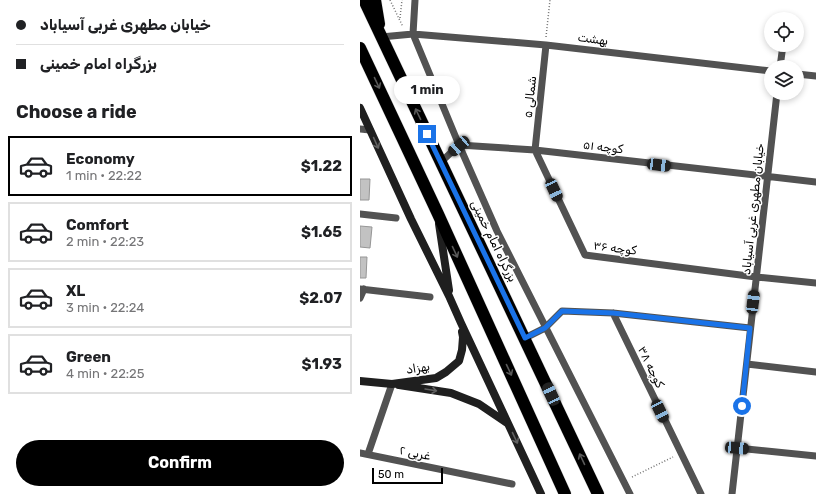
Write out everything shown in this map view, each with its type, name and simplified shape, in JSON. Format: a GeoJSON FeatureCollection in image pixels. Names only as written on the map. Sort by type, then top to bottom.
{"type":"FeatureCollection","features":[{"type":"Feature","properties":{"kind":"highway","name":"بزرگراه امام خمینی"},"geometry":{"type":"LineString","coordinates":[[364,0],[598,494]]}},
{"type":"Feature","properties":{"kind":"highway"},"geometry":{"type":"LineString","coordinates":[[375,0],[381,37]]}},
{"type":"Feature","properties":{"kind":"highway"},"geometry":{"type":"LineString","coordinates":[[360,48],[438,214],[566,494]]}},
{"type":"Feature","properties":{"kind":"street"},"geometry":{"type":"LineString","coordinates":[[415,0],[410,34],[497,231],[630,494]]}},
{"type":"Feature","properties":{"kind":"street","name":"بهشت"},"geometry":{"type":"LineString","coordinates":[[381,37],[410,34],[546,45],[764,70]]}},
{"type":"Feature","properties":{"kind":"street","name":"۵ شمالی"},"geometry":{"type":"LineString","coordinates":[[536,150],[546,45]]}},
{"type":"Feature","properties":{"kind":"street"},"geometry":{"type":"LineString","coordinates":[[804,75],[816,76]]}},
{"type":"Feature","properties":{"kind":"street","name":"خیابان مطهری غربی آسیاباد"},"geometry":{"type":"LineString","coordinates":[[732,494],[776,100]]}},
{"type":"Feature","properties":{"kind":"street"},"geometry":{"type":"LineString","coordinates":[[360,108],[410,219],[449,296],[460,323],[542,494]]}},
{"type":"Feature","properties":{"kind":"street"},"geometry":{"type":"LineString","coordinates":[[360,129],[370,130]]}},
{"type":"Feature","properties":{"kind":"street"},"geometry":{"type":"LineString","coordinates":[[441,162],[459,146]]}},
{"type":"Feature","properties":{"kind":"street","name":"کوچه ۵۱"},"geometry":{"type":"LineString","coordinates":[[459,146],[536,150],[816,182]]}},
{"type":"Feature","properties":{"kind":"street","name":"کوچه ۳۶"},"geometry":{"type":"LineString","coordinates":[[536,150],[585,255],[756,277]]}},
{"type":"Feature","properties":{"kind":"street"},"geometry":{"type":"LineString","coordinates":[[360,214],[396,218]]}},
{"type":"Feature","properties":{"kind":"street"},"geometry":{"type":"LineString","coordinates":[[438,214],[449,296]]}},
{"type":"Feature","properties":{"kind":"street"},"geometry":{"type":"LineString","coordinates":[[756,277],[816,283]]}},
{"type":"Feature","properties":{"kind":"street"},"geometry":{"type":"LineString","coordinates":[[360,298],[362,289],[430,296]]}},
{"type":"Feature","properties":{"kind":"street"},"geometry":{"type":"LineString","coordinates":[[525,338],[545,328],[562,311],[613,313],[750,328]]}},
{"type":"Feature","properties":{"kind":"street","name":"کوچه ۳۸"},"geometry":{"type":"LineString","coordinates":[[613,313],[680,454],[701,494]]}},
{"type":"Feature","properties":{"kind":"street","name":"بهزاد"},"geometry":{"type":"LineString","coordinates":[[360,381],[392,384],[436,378],[453,367],[459,361],[463,337],[460,323]]}},
{"type":"Feature","properties":{"kind":"street"},"geometry":{"type":"LineString","coordinates":[[747,364],[816,372]]}},
{"type":"Feature","properties":{"kind":"street"},"geometry":{"type":"LineString","coordinates":[[368,454],[392,384],[452,393],[479,404],[507,423]]}},
{"type":"Feature","properties":{"kind":"street"},"geometry":{"type":"LineString","coordinates":[[737,448],[816,456]]}},
{"type":"Feature","properties":{"kind":"street","name":"غربی ۲"},"geometry":{"type":"LineString","coordinates":[[360,453],[512,484]]}},
{"type":"Feature","properties":{"kind":"path"},"geometry":{"type":"LineString","coordinates":[[390,0],[399,20],[410,34]]}},
{"type":"Feature","properties":{"kind":"path"},"geometry":{"type":"LineString","coordinates":[[399,20],[402,0]]}},
{"type":"Feature","properties":{"kind":"path"},"geometry":{"type":"LineString","coordinates":[[546,45],[550,0]]}},
{"type":"Feature","properties":{"kind":"path"},"geometry":{"type":"LineString","coordinates":[[624,481],[680,454]]}},
{"type":"Feature","properties":{"kind":"building"},"geometry":{"type":"Polygon","coordinates":[[[360,179],[370,179],[369,200],[360,200],[360,179]]]}},
{"type":"Feature","properties":{"kind":"building"},"geometry":{"type":"Polygon","coordinates":[[[360,226],[372,227],[370,248],[360,247],[360,226]]]}},
{"type":"Feature","properties":{"kind":"building"},"geometry":{"type":"Polygon","coordinates":[[[360,257],[367,257],[366,278],[360,278],[360,257]]]}},
{"type":"Feature","properties":{"kind":"route"},"geometry":{"type":"LineString","coordinates":[[427,134],[525,338],[545,328],[562,311],[613,313],[750,328],[742,406]]}}]}
